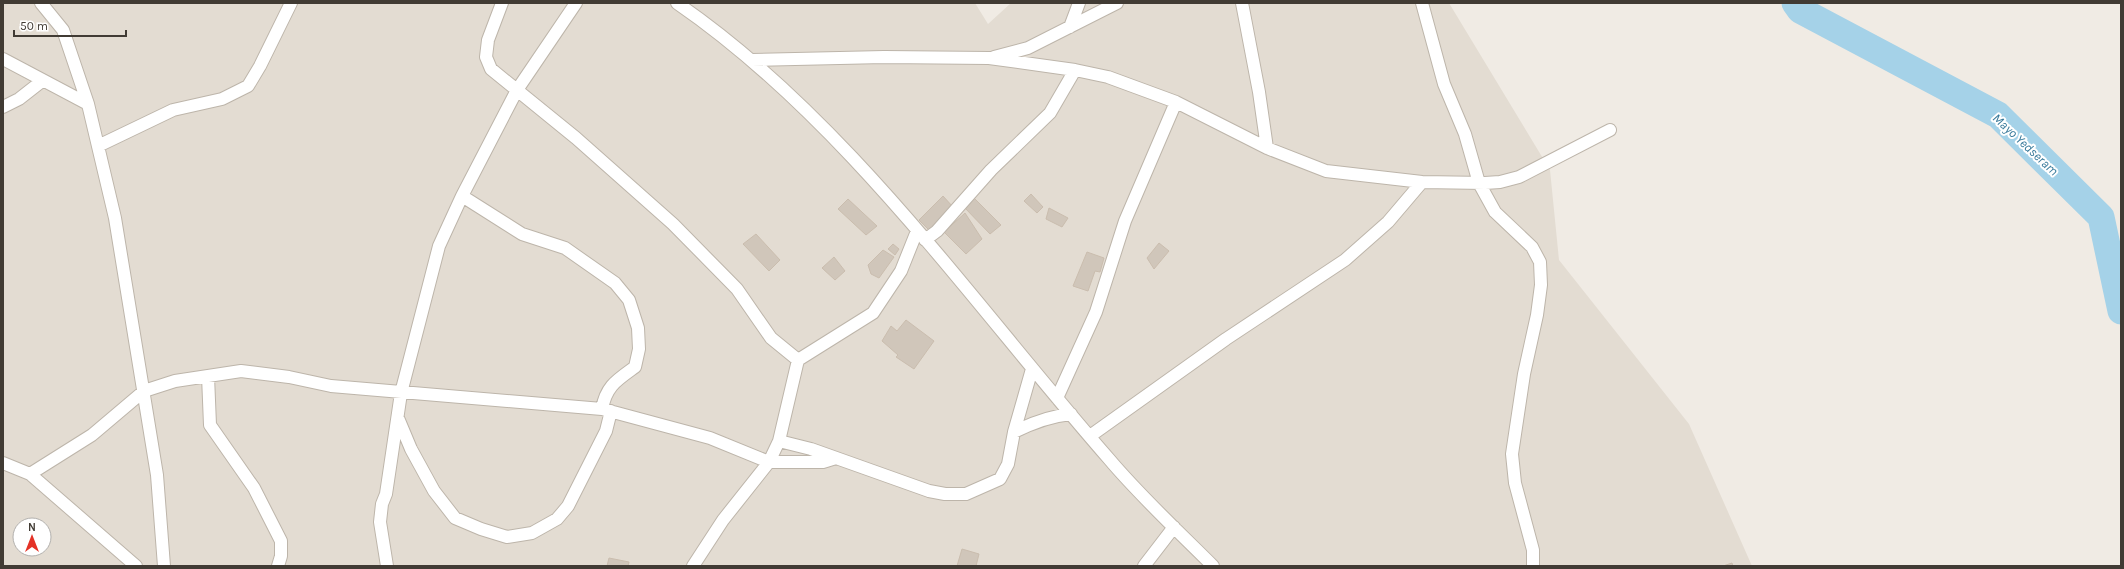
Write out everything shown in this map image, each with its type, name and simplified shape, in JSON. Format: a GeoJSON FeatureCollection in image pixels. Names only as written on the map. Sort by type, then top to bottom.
{"type":"FeatureCollection","features":[{"type":"Feature","properties":{"kind":"street"},"geometry":{"type":"LineString","coordinates":[[41,3],[63,30],[88,104],[115,218],[157,475],[164,566]]}},
{"type":"Feature","properties":{"kind":"street"},"geometry":{"type":"LineString","coordinates":[[98,146],[173,110],[222,99],[248,86],[260,66],[291,3]]}},
{"type":"Feature","properties":{"kind":"street"},"geometry":{"type":"LineString","coordinates":[[502,3],[488,40],[486,57],[491,69],[576,138],[673,224],[736,289],[771,338],[798,360]]}},
{"type":"Feature","properties":{"kind":"street"},"geometry":{"type":"LineString","coordinates":[[386,566],[380,522],[382,504],[386,494],[401,393],[439,246],[462,196],[517,90],[576,3]]}},
{"type":"Feature","properties":{"kind":"street"},"geometry":{"type":"LineString","coordinates":[[677,3],[752,60],[838,144],[921,236],[1110,461],[1212,566]]}},
{"type":"Feature","properties":{"kind":"street"},"geometry":{"type":"LineString","coordinates":[[1070,27],[1080,3]]}},
{"type":"Feature","properties":{"kind":"street"},"geometry":{"type":"LineString","coordinates":[[989,58],[1028,48],[1117,3]]}},
{"type":"Feature","properties":{"kind":"street"},"geometry":{"type":"LineString","coordinates":[[1242,3],[1259,92],[1267,148]]}},
{"type":"Feature","properties":{"kind":"street"},"geometry":{"type":"LineString","coordinates":[[1422,3],[1444,84],[1465,134],[1479,183],[1495,212],[1532,246],[1540,262],[1541,285],[1537,315],[1524,374],[1512,454],[1515,483],[1533,550],[1533,566]]}},
{"type":"Feature","properties":{"kind":"street"},"geometry":{"type":"LineString","coordinates":[[752,60],[884,57],[989,58],[1075,70],[1108,77],[1176,102],[1267,148],[1326,171],[1422,182],[1500,182],[1519,177],[1610,130]]}},
{"type":"Feature","properties":{"kind":"street"},"geometry":{"type":"LineString","coordinates":[[3,59],[88,104]]}},
{"type":"Feature","properties":{"kind":"street"},"geometry":{"type":"LineString","coordinates":[[693,566],[723,520],[769,462],[779,441],[798,360],[873,313],[902,271],[921,236],[937,231],[991,170],[1050,112],[1075,70]]}},
{"type":"Feature","properties":{"kind":"street"},"geometry":{"type":"LineString","coordinates":[[3,107],[18,99],[42,80]]}},
{"type":"Feature","properties":{"kind":"street"},"geometry":{"type":"LineString","coordinates":[[1057,398],[1096,312],[1125,222],[1176,102]]}},
{"type":"Feature","properties":{"kind":"street"},"geometry":{"type":"LineString","coordinates":[[1090,436],[1226,339],[1345,260],[1388,222],[1422,182]]}},
{"type":"Feature","properties":{"kind":"street"},"geometry":{"type":"LineString","coordinates":[[398,417],[411,449],[434,491],[455,518],[507,537],[532,533],[557,519],[568,506],[600,443],[606,410],[604,397],[611,385],[635,367],[639,349],[638,328],[629,300],[615,283],[565,248],[522,234],[462,196]]}},
{"type":"Feature","properties":{"kind":"street"},"geometry":{"type":"LineString","coordinates":[[779,441],[811,449],[929,492],[966,494],[1000,479],[1008,464],[1014,432],[1032,369]]}},
{"type":"Feature","properties":{"kind":"street"},"geometry":{"type":"LineString","coordinates":[[30,474],[92,435],[144,391],[175,381],[241,371],[289,377],[331,386],[606,410],[710,438],[769,462],[823,462],[836,458]]}},
{"type":"Feature","properties":{"kind":"street"},"geometry":{"type":"LineString","coordinates":[[208,376],[210,426],[254,488],[281,541],[281,556],[278,566]]}},
{"type":"Feature","properties":{"kind":"street"},"geometry":{"type":"LineString","coordinates":[[1014,432],[1035,422],[1055,416],[1071,414]]}},
{"type":"Feature","properties":{"kind":"street"},"geometry":{"type":"LineString","coordinates":[[3,463],[30,474],[136,566]]}},
{"type":"Feature","properties":{"kind":"street"},"geometry":{"type":"LineString","coordinates":[[1144,566],[1174,527]]}},
{"type":"Feature","properties":{"kind":"shaded area"},"geometry":{"type":"Polygon","coordinates":[[[3,3],[975,3],[988,24],[1011,3],[1449,3],[1550,170],[1559,260],[1689,424],[1752,566],[3,566],[3,3]]]}},
{"type":"Feature","properties":{"kind":"building"},"geometry":{"type":"Polygon","coordinates":[[[1031,194],[1043,207],[1037,213],[1024,201],[1031,194]]]}},
{"type":"Feature","properties":{"kind":"building"},"geometry":{"type":"Polygon","coordinates":[[[943,196],[953,207],[929,230],[919,220],[943,196]]]}},
{"type":"Feature","properties":{"kind":"building"},"geometry":{"type":"Polygon","coordinates":[[[973,197],[1001,225],[990,234],[964,207],[973,197]]]}},
{"type":"Feature","properties":{"kind":"building"},"geometry":{"type":"Polygon","coordinates":[[[848,199],[877,226],[866,235],[838,209],[848,199]]]}},
{"type":"Feature","properties":{"kind":"building"},"geometry":{"type":"Polygon","coordinates":[[[1049,208],[1068,218],[1062,227],[1046,219],[1049,208]]]}},
{"type":"Feature","properties":{"kind":"building"},"geometry":{"type":"Polygon","coordinates":[[[965,213],[982,239],[966,254],[944,232],[965,213]]]}},
{"type":"Feature","properties":{"kind":"building"},"geometry":{"type":"Polygon","coordinates":[[[756,234],[780,260],[769,271],[743,244],[756,234]]]}},
{"type":"Feature","properties":{"kind":"building"},"geometry":{"type":"Polygon","coordinates":[[[1159,243],[1169,251],[1154,269],[1147,258],[1159,243]]]}},
{"type":"Feature","properties":{"kind":"building"},"geometry":{"type":"Polygon","coordinates":[[[893,244],[899,249],[895,255],[888,249],[893,244]]]}},
{"type":"Feature","properties":{"kind":"building"},"geometry":{"type":"Polygon","coordinates":[[[883,250],[894,257],[879,278],[871,274],[868,265],[883,250]]]}},
{"type":"Feature","properties":{"kind":"building"},"geometry":{"type":"Polygon","coordinates":[[[1087,252],[1104,258],[1100,272],[1095,271],[1088,291],[1073,286],[1087,252]]]}},
{"type":"Feature","properties":{"kind":"building"},"geometry":{"type":"Polygon","coordinates":[[[834,257],[845,271],[835,280],[822,268],[834,257]]]}},
{"type":"Feature","properties":{"kind":"building"},"geometry":{"type":"Polygon","coordinates":[[[906,320],[934,341],[914,369],[896,357],[898,355],[882,341],[891,326],[897,331],[906,320]]]}},
{"type":"Feature","properties":{"kind":"building"},"geometry":{"type":"Polygon","coordinates":[[[962,549],[979,554],[976,566],[957,566],[962,549]]]}},
{"type":"Feature","properties":{"kind":"building"},"geometry":{"type":"Polygon","coordinates":[[[609,558],[629,562],[628,566],[607,566],[609,558]]]}},
{"type":"Feature","properties":{"kind":"building"},"geometry":{"type":"Polygon","coordinates":[[[1732,563],[1733,566],[1723,566],[1732,563]]]}},
{"type":"Feature","properties":{"kind":"waterway","name":"Mayo Yedseram"},"geometry":{"type":"LineString","coordinates":[[1795,3],[1800,10],[1998,115],[2101,217],[2121,311]]}}]}
